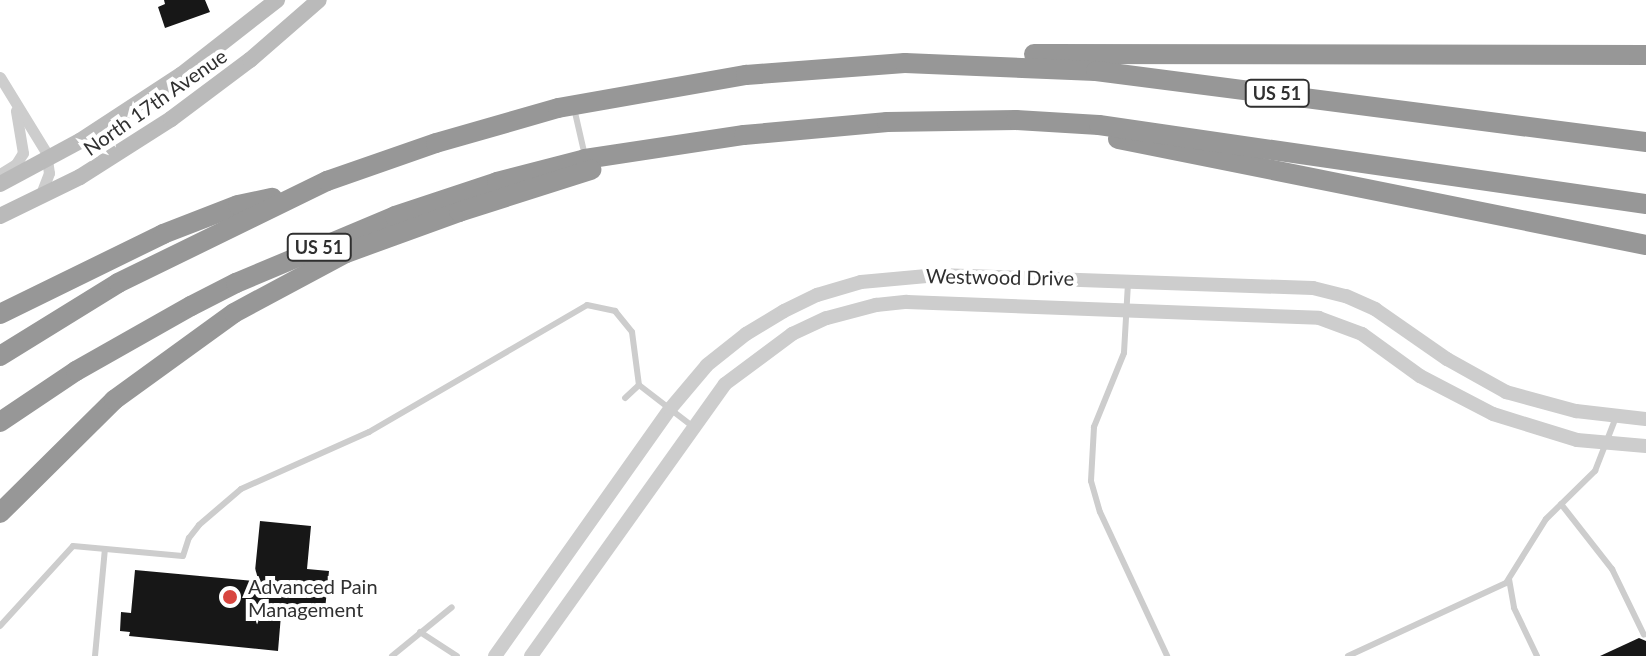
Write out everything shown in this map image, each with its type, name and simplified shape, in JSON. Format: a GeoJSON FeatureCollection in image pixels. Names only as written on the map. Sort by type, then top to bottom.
{"type":"FeatureCollection","features":[{"type":"Feature","properties":{"kind":"highway"},"geometry":{"type":"LineString","coordinates":[[905,63],[970,54],[1646,55]]}},
{"type":"Feature","properties":{"kind":"highway","name":"US 51"},"geometry":{"type":"LineString","coordinates":[[0,356],[118,283],[292,195],[422,147],[574,105],[755,74],[905,63],[1140,76],[1646,142]]}},
{"type":"Feature","properties":{"kind":"highway"},"geometry":{"type":"LineString","coordinates":[[943,121],[1125,140],[1646,245]]}},
{"type":"Feature","properties":{"kind":"highway","name":"US 51"},"geometry":{"type":"LineString","coordinates":[[0,422],[76,371],[236,283],[406,211],[497,182],[585,159],[667,147],[832,126],[1037,121],[1151,130],[1643,204]]}},
{"type":"Feature","properties":{"kind":"highway"},"geometry":{"type":"LineString","coordinates":[[0,513],[114,400],[173,354],[291,280],[346,253],[459,212],[667,147]]}},
{"type":"Feature","properties":{"kind":"highway"},"geometry":{"type":"LineString","coordinates":[[0,314],[163,234],[238,205],[292,195]]}},
{"type":"Feature","properties":{"kind":"main road","name":"North 17th Avenue"},"geometry":{"type":"LineString","coordinates":[[0,184],[48,159],[196,65],[277,0]]}},
{"type":"Feature","properties":{"kind":"main road","name":"North 17th Avenue"},"geometry":{"type":"LineString","coordinates":[[0,216],[112,158],[190,106],[250,60],[319,0]]}},
{"type":"Feature","properties":{"kind":"street"},"geometry":{"type":"LineString","coordinates":[[0,77],[13,102],[41,140],[48,159],[48,176],[39,198]]}},
{"type":"Feature","properties":{"kind":"street"},"geometry":{"type":"LineString","coordinates":[[0,174],[16,164],[23,153],[23,138],[13,102]]}},
{"type":"Feature","properties":{"kind":"street","name":"Westwood Drive"},"geometry":{"type":"LineString","coordinates":[[495,656],[670,409],[707,365],[746,334],[798,304],[846,286],[918,275],[1293,286],[1331,292],[1375,309],[1491,386],[1539,403],[1646,419]]}},
{"type":"Feature","properties":{"kind":"street","name":"Westwood Drive"},"geometry":{"type":"LineString","coordinates":[[531,656],[692,426],[725,384],[761,354],[800,330],[840,314],[907,302],[1319,318],[1362,334],[1420,376],[1479,408],[1537,430],[1607,444],[1646,446]]}},
{"type":"Feature","properties":{"kind":"lane"},"geometry":{"type":"LineString","coordinates":[[574,105],[585,159]]}},
{"type":"Feature","properties":{"kind":"lane"},"geometry":{"type":"LineString","coordinates":[[1128,280],[1123,360],[1094,427],[1091,481],[1100,512],[1167,656]]}},
{"type":"Feature","properties":{"kind":"lane"},"geometry":{"type":"LineString","coordinates":[[0,626],[73,546],[183,556],[194,530],[241,489],[369,432],[587,305],[615,311],[630,327],[637,351],[639,385],[692,426]]}},
{"type":"Feature","properties":{"kind":"lane"},"geometry":{"type":"LineString","coordinates":[[625,398],[639,385]]}},
{"type":"Feature","properties":{"kind":"lane"},"geometry":{"type":"LineString","coordinates":[[1348,656],[1491,592],[1509,579],[1535,534],[1561,504],[1591,477],[1616,416]]}},
{"type":"Feature","properties":{"kind":"lane"},"geometry":{"type":"LineString","coordinates":[[1561,504],[1609,564],[1644,635]]}},
{"type":"Feature","properties":{"kind":"lane"},"geometry":{"type":"LineString","coordinates":[[95,656],[105,549]]}},
{"type":"Feature","properties":{"kind":"lane"},"geometry":{"type":"LineString","coordinates":[[1509,579],[1514,608],[1537,656]]}},
{"type":"Feature","properties":{"kind":"lane"},"geometry":{"type":"LineString","coordinates":[[392,656],[452,607]]}},
{"type":"Feature","properties":{"kind":"lane"},"geometry":{"type":"LineString","coordinates":[[420,632],[457,656]]}},
{"type":"Feature","properties":{"kind":"building"},"geometry":{"type":"Polygon","coordinates":[[[164,0],[205,0],[210,12],[165,28],[158,7],[165,4],[164,0]]]}},
{"type":"Feature","properties":{"kind":"building","name":"Advanced Pain Management"},"geometry":{"type":"Polygon","coordinates":[[[260,521],[311,526],[307,569],[329,571],[324,619],[281,615],[278,651],[129,636],[130,632],[120,631],[121,612],[131,613],[135,570],[254,581],[260,521]]]}},
{"type":"Feature","properties":{"kind":"building"},"geometry":{"type":"Polygon","coordinates":[[[1639,638],[1646,641],[1646,656],[1600,656],[1639,638]]]}},
{"type":"Feature","properties":{"kind":"place","name":"Advanced Pain Management"},"geometry":{"type":"Point","coordinates":[230,597]}}]}
